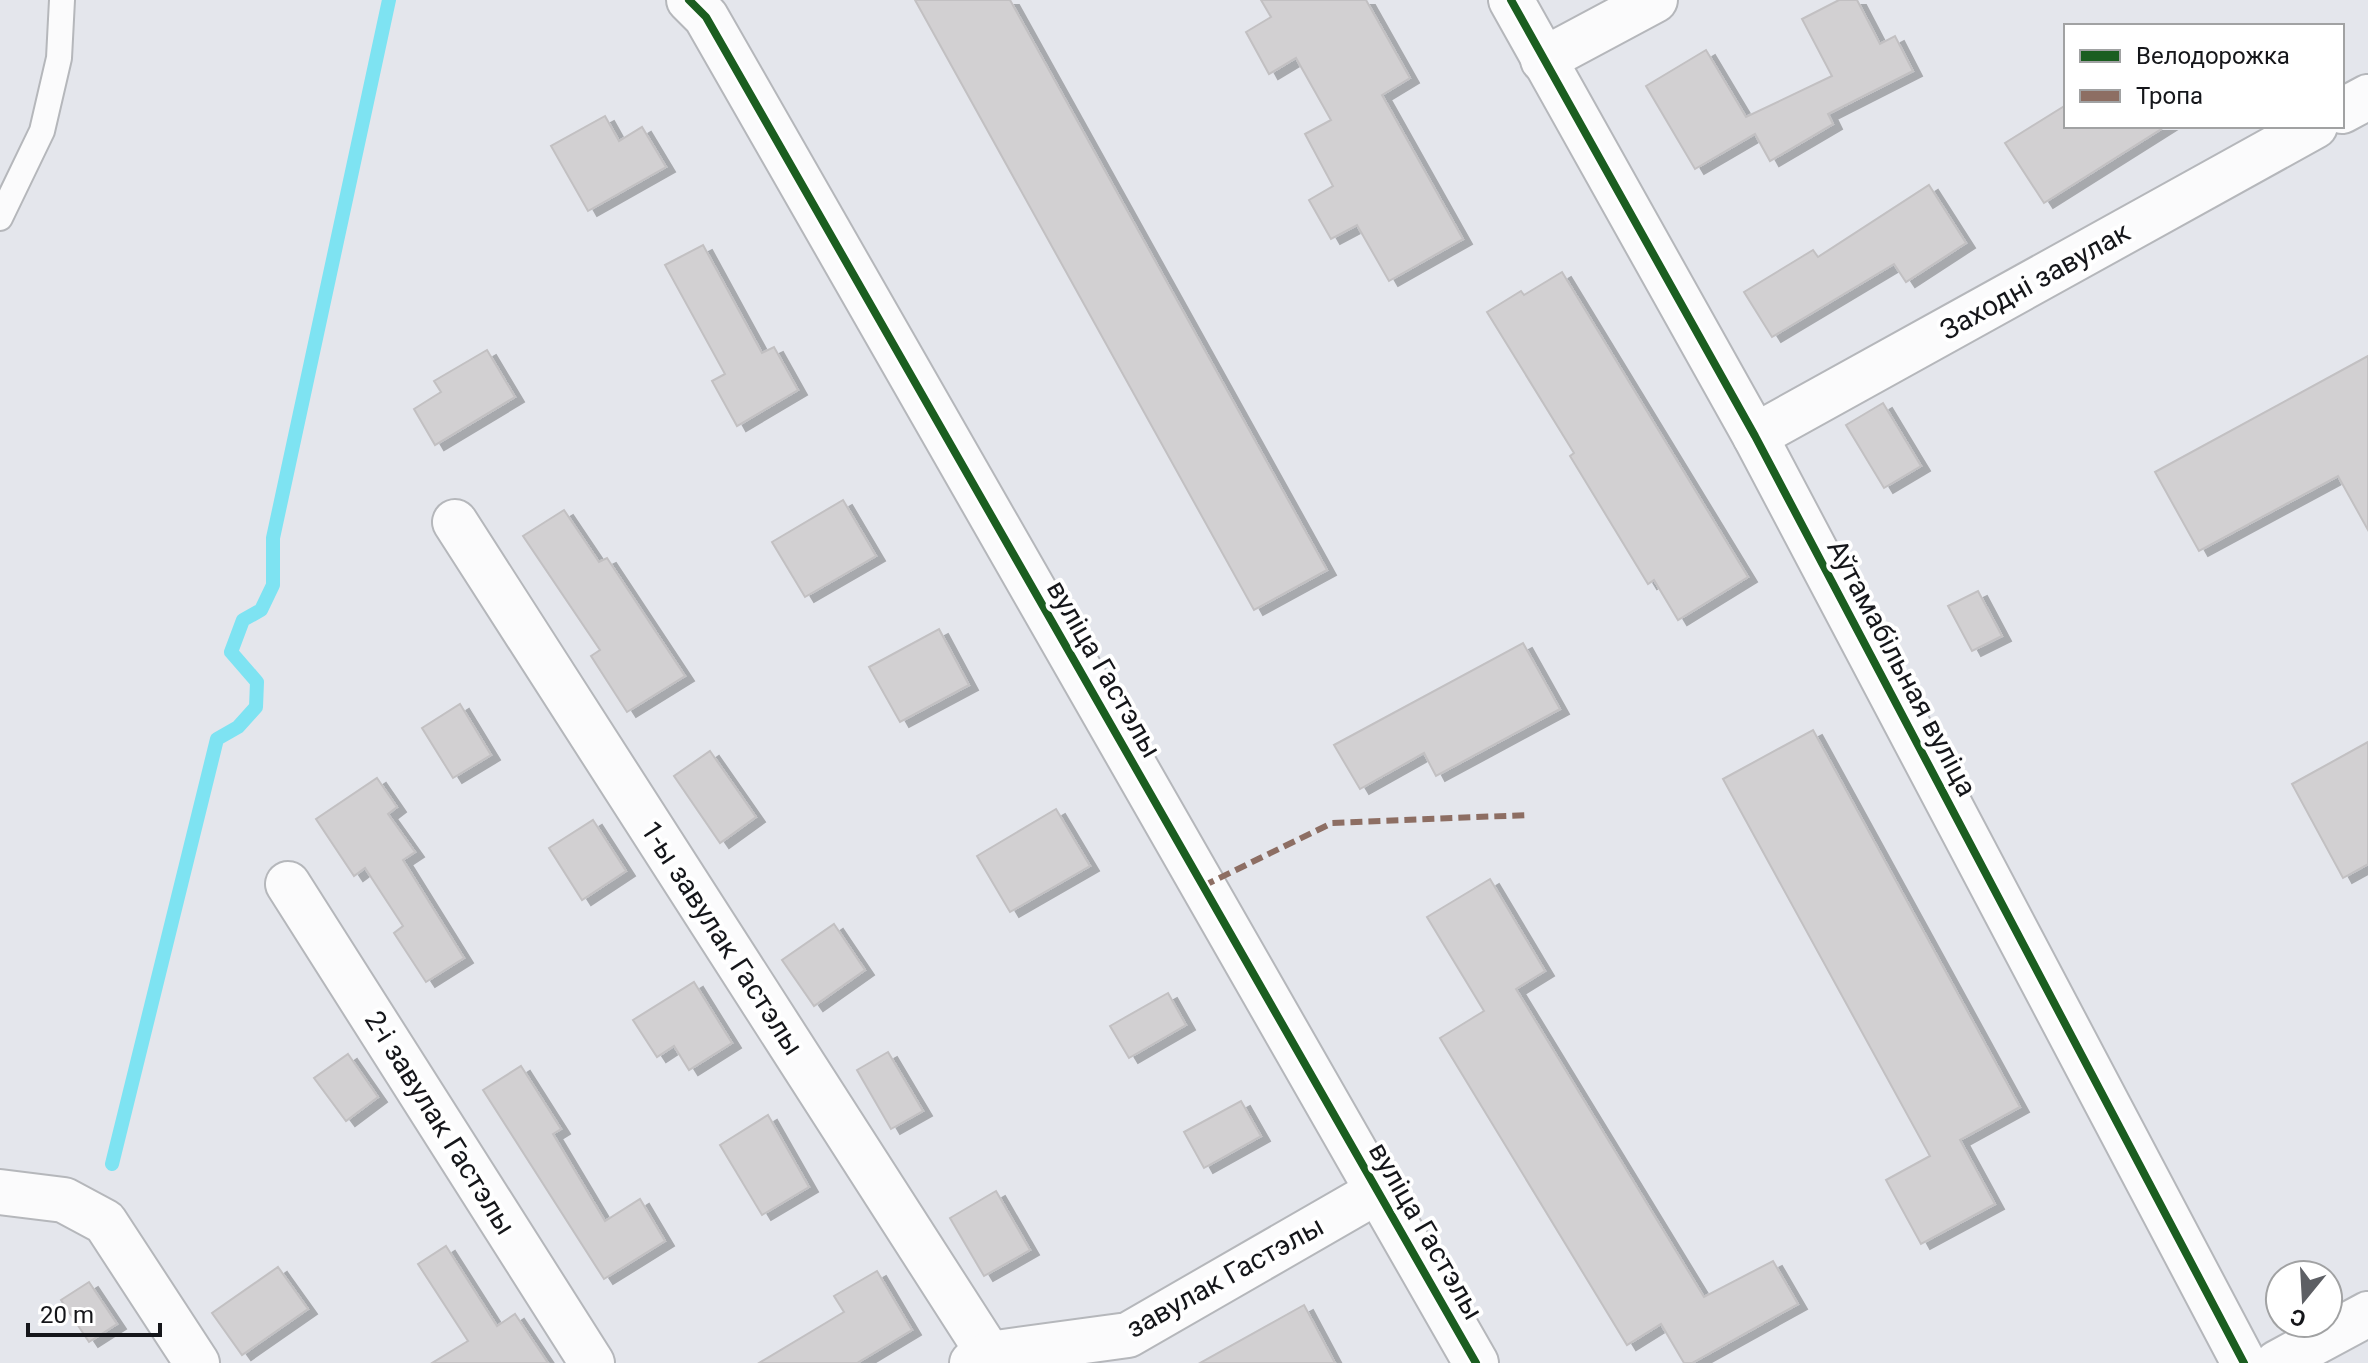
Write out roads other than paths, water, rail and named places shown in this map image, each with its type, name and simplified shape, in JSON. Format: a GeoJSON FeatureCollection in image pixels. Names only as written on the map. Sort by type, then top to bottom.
{"type":"FeatureCollection","features":[{"type":"Feature","properties":{"kind":"street","name":"Аўтамабільная вуліца"},"geometry":{"type":"LineString","coordinates":[[1511,0],[1755,436],[2244,1363]]}},
{"type":"Feature","properties":{"kind":"street"},"geometry":{"type":"LineString","coordinates":[[1543,60],[1655,0]]}},
{"type":"Feature","properties":{"kind":"street","name":"вуліца Гастэлы"},"geometry":{"type":"LineString","coordinates":[[711,6],[1476,1363]]}},
{"type":"Feature","properties":{"kind":"street"},"geometry":{"type":"LineString","coordinates":[[2344,110],[2368,97]]}},
{"type":"Feature","properties":{"kind":"street","name":"Заходні завулак"},"geometry":{"type":"LineString","coordinates":[[1755,436],[2311,128]]}},
{"type":"Feature","properties":{"kind":"street","name":"1-ы завулак Гастэлы"},"geometry":{"type":"LineString","coordinates":[[455,522],[981,1358]]}},
{"type":"Feature","properties":{"kind":"street","name":"2-і завулак Гастэлы"},"geometry":{"type":"LineString","coordinates":[[288,884],[592,1363]]}},
{"type":"Feature","properties":{"kind":"street","name":"завулак Гастэлы"},"geometry":{"type":"LineString","coordinates":[[981,1358],[1128,1335],[1378,1191]]}},
{"type":"Feature","properties":{"kind":"street"},"geometry":{"type":"LineString","coordinates":[[0,1192],[64,1200],[105,1222],[197,1363]]}},
{"type":"Feature","properties":{"kind":"street"},"geometry":{"type":"LineString","coordinates":[[2277,1363],[2368,1314]]}},
{"type":"Feature","properties":{"kind":"lane"},"geometry":{"type":"LineString","coordinates":[[0,218],[42,131],[59,58],[62,0]]}},
{"type":"Feature","properties":{"kind":"waterway"},"geometry":{"type":"LineString","coordinates":[[112,1164],[217,739],[238,727],[256,707],[257,682],[231,652],[243,620],[261,610],[273,585],[273,538],[389,0]]}}]}
